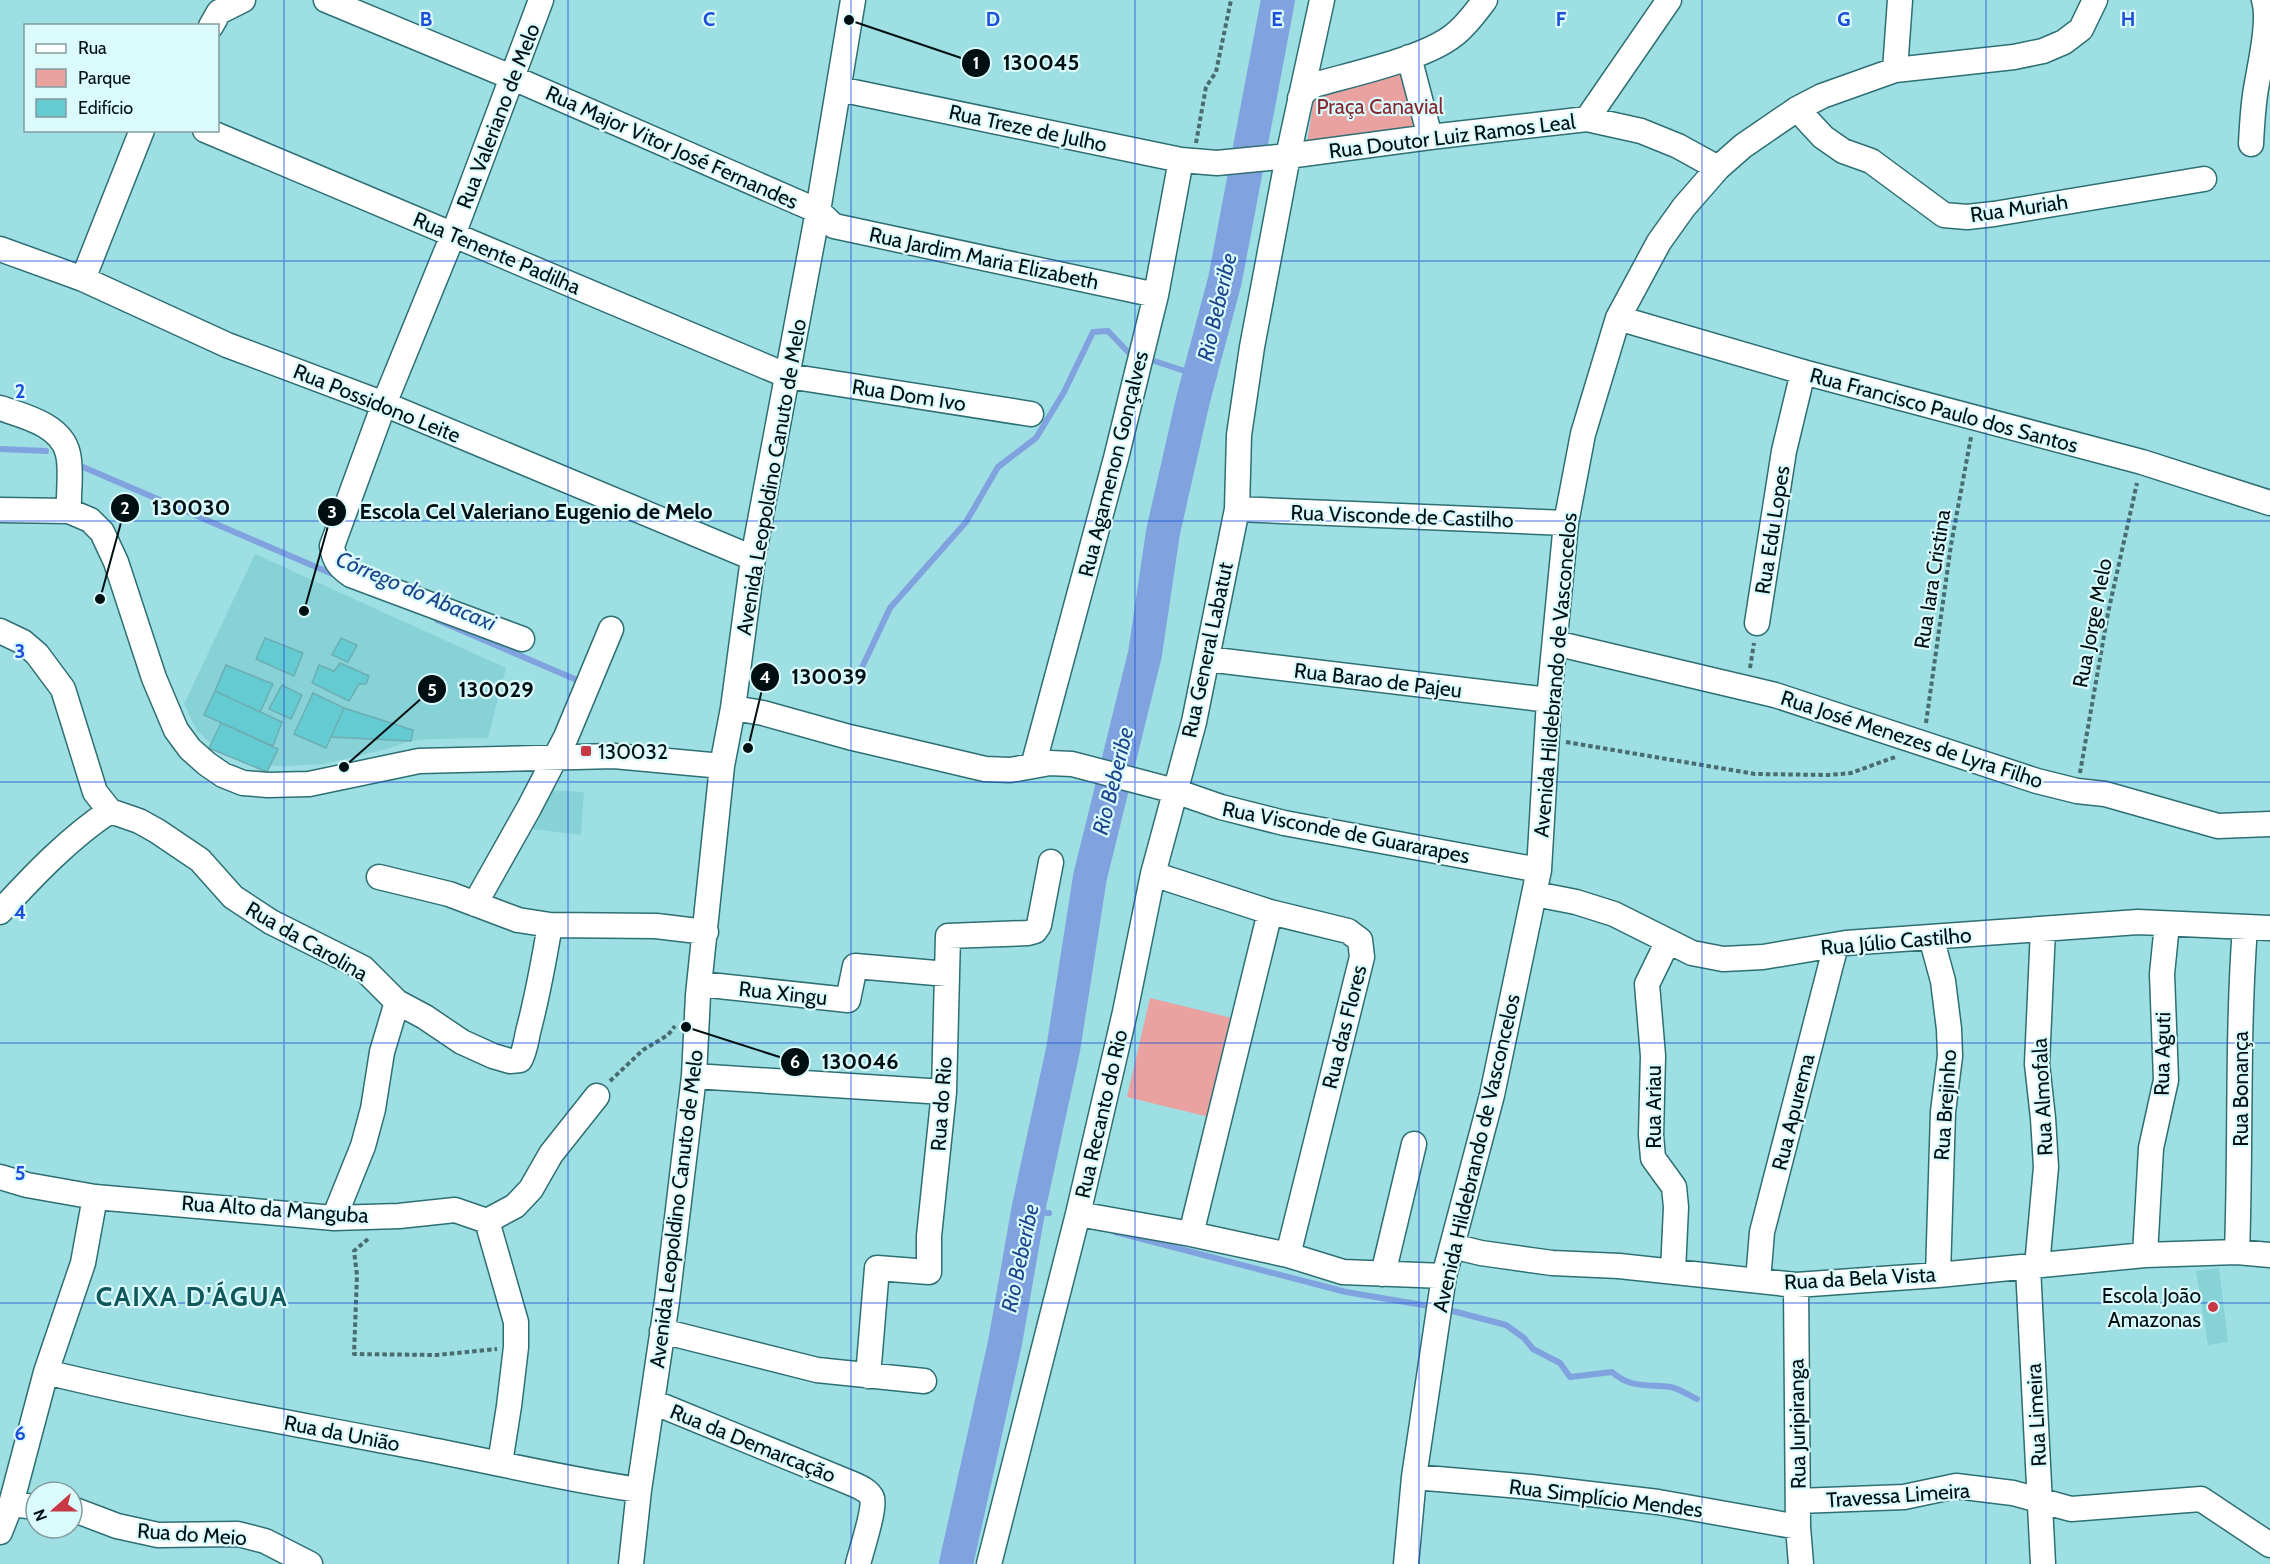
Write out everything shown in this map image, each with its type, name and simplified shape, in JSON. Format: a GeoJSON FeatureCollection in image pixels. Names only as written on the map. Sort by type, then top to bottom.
{"type":"FeatureCollection","features":[{"type":"Feature","properties":{"kind":"street"},"geometry":{"type":"LineString","coordinates":[[216,12],[243,0]]}},
{"type":"Feature","properties":{"kind":"street","name":"Rua Major Vitor José Fernandes"},"geometry":{"type":"LineString","coordinates":[[326,0],[511,77],[818,211]]}},
{"type":"Feature","properties":{"kind":"street","name":"Rua Valeriano de Melo"},"geometry":{"type":"LineString","coordinates":[[522,639],[351,574],[341,568],[334,558],[332,546],[384,404],[453,235],[541,0]]}},
{"type":"Feature","properties":{"kind":"street","name":"Avenida Leopoldino Canuto de Melo"},"geometry":{"type":"LineString","coordinates":[[631,1564],[694,1076],[700,984],[722,766],[733,708],[753,558],[818,211],[853,0]]}},
{"type":"Feature","properties":{"kind":"street","name":"Rua General Labatut"},"geometry":{"type":"LineString","coordinates":[[1175,791],[1194,722],[1237,509],[1239,435],[1254,336],[1287,156],[1322,0]]}},
{"type":"Feature","properties":{"kind":"street"},"geometry":{"type":"LineString","coordinates":[[1300,98],[1314,85],[1409,57],[1454,36],[1485,0]]}},
{"type":"Feature","properties":{"kind":"street"},"geometry":{"type":"LineString","coordinates":[[1587,119],[1669,0]]}},
{"type":"Feature","properties":{"kind":"street"},"geometry":{"type":"LineString","coordinates":[[1895,70],[1900,0]]}},
{"type":"Feature","properties":{"kind":"street","name":"Avenida Hildebrando de Vasconcelos"},"geometry":{"type":"LineString","coordinates":[[1406,1564],[1414,1477],[1443,1285],[1492,1095],[1539,870],[1549,700],[1566,524],[1583,434],[1618,318],[1659,242],[1684,207],[1718,168],[1743,146],[1797,109],[1822,96],[1895,70],[2014,57],[2043,51],[2064,42],[2080,29],[2095,0]]}},
{"type":"Feature","properties":{"kind":"street"},"geometry":{"type":"LineString","coordinates":[[2252,144],[2256,84],[2269,10],[2264,0]]}},
{"type":"Feature","properties":{"kind":"street"},"geometry":{"type":"LineString","coordinates":[[1409,57],[1430,137]]}},
{"type":"Feature","properties":{"kind":"street","name":"Rua Treze de Julho"},"geometry":{"type":"LineString","coordinates":[[839,89],[1187,161],[1217,163],[1248,160]]}},
{"type":"Feature","properties":{"kind":"street","name":"Rua Muriah"},"geometry":{"type":"LineString","coordinates":[[1797,109],[1823,137],[1843,150],[1871,161],[1944,215],[1967,217],[1994,214],[2204,179]]}},
{"type":"Feature","properties":{"kind":"street","name":"Rua Doutor Luiz Ramos Leal"},"geometry":{"type":"LineString","coordinates":[[1248,160],[1587,119],[1641,131],[1678,146],[1718,168]]}},
{"type":"Feature","properties":{"kind":"street"},"geometry":{"type":"LineString","coordinates":[[83,279],[141,132]]}},
{"type":"Feature","properties":{"kind":"street","name":"Rua Tenente Padilha"},"geometry":{"type":"LineString","coordinates":[[211,132],[788,376]]}},
{"type":"Feature","properties":{"kind":"street","name":"Rua Agamenon Gonçalves"},"geometry":{"type":"LineString","coordinates":[[1033,766],[1116,458],[1187,161]]}},
{"type":"Feature","properties":{"kind":"street","name":"Rua Jardim Maria Elizabeth"},"geometry":{"type":"LineString","coordinates":[[818,211],[834,226],[1156,295]]}},
{"type":"Feature","properties":{"kind":"street","name":"Rua Possidono Leite"},"geometry":{"type":"LineString","coordinates":[[0,249],[83,279],[227,345],[384,404],[753,558]]}},
{"type":"Feature","properties":{"kind":"street","name":"Rua Francisco Paulo dos Santos"},"geometry":{"type":"LineString","coordinates":[[1618,318],[1974,419],[2142,462],[2270,503]]}},
{"type":"Feature","properties":{"kind":"street","name":"Rua Edu Lopes"},"geometry":{"type":"LineString","coordinates":[[1758,623],[1784,451],[1803,372]]}},
{"type":"Feature","properties":{"kind":"street","name":"Rua Dom Ivo"},"geometry":{"type":"LineString","coordinates":[[788,376],[1031,414]]}},
{"type":"Feature","properties":{"kind":"street"},"geometry":{"type":"LineString","coordinates":[[0,408],[53,430],[63,439],[68,454],[69,511]]}},
{"type":"Feature","properties":{"kind":"street","name":"Rua Visconde de Castilho"},"geometry":{"type":"LineString","coordinates":[[1237,509],[1566,524]]}},
{"type":"Feature","properties":{"kind":"street"},"geometry":{"type":"LineString","coordinates":[[0,510],[69,511],[90,520],[102,532],[116,562],[154,678],[176,730],[190,749],[207,764],[223,775],[243,783],[309,784],[419,761],[614,756],[722,766]]}},
{"type":"Feature","properties":{"kind":"street"},"geometry":{"type":"LineString","coordinates":[[475,904],[572,725],[611,629]]}},
{"type":"Feature","properties":{"kind":"street"},"geometry":{"type":"LineString","coordinates":[[0,631],[23,642],[38,654],[63,689],[95,792],[110,811],[92,823],[0,912]]}},
{"type":"Feature","properties":{"kind":"street","name":"Rua José Menezes de Lyra Filho"},"geometry":{"type":"LineString","coordinates":[[1554,643],[1774,695],[2037,781],[2077,791],[2105,794],[2218,826],[2270,824]]}},
{"type":"Feature","properties":{"kind":"street","name":"Rua Barao de Pajeu"},"geometry":{"type":"LineString","coordinates":[[1207,659],[1549,700]]}},
{"type":"Feature","properties":{"kind":"street","name":"Rua Visconde de Guararapes"},"geometry":{"type":"LineString","coordinates":[[733,708],[763,713],[849,737],[996,771],[1072,764],[1284,823],[1539,870]]}},
{"type":"Feature","properties":{"kind":"street","name":"Rua Recanto do Rio"},"geometry":{"type":"LineString","coordinates":[[1175,791],[1153,874],[1125,1012],[1078,1214],[1191,1234],[1288,1255],[1343,1272],[1383,1274],[1443,1285]]}},
{"type":"Feature","properties":{"kind":"street","name":"Rua da Carolina"},"geometry":{"type":"LineString","coordinates":[[110,811],[139,821],[158,831],[200,860],[232,897],[271,922],[363,968],[397,1002],[425,1017],[462,1042],[501,1059],[510,1061],[520,1059],[526,1050],[550,925]]}},
{"type":"Feature","properties":{"kind":"street","name":"Rua do Rio"},"geometry":{"type":"LineString","coordinates":[[868,1376],[877,1268],[930,1272],[929,1236],[944,1092],[948,936],[1035,931],[1039,925],[1051,862]]}},
{"type":"Feature","properties":{"kind":"street","name":"Rua das Flores"},"geometry":{"type":"LineString","coordinates":[[1153,874],[1270,912],[1348,931],[1359,940],[1362,957],[1288,1255]]}},
{"type":"Feature","properties":{"kind":"street"},"geometry":{"type":"LineString","coordinates":[[379,877],[449,894],[518,920],[550,925],[656,926],[706,932]]}},
{"type":"Feature","properties":{"kind":"street","name":"Rua Júlio Castilho"},"geometry":{"type":"LineString","coordinates":[[1535,894],[1576,902],[1614,914],[1692,953],[1723,959],[1763,957],[1836,945],[2138,922],[2270,928]]}},
{"type":"Feature","properties":{"kind":"street"},"geometry":{"type":"LineString","coordinates":[[1191,1234],[1270,912]]}},
{"type":"Feature","properties":{"kind":"street","name":"Rua Aguti"},"geometry":{"type":"LineString","coordinates":[[2145,1255],[2151,1148],[2166,1080],[2162,974],[2167,924]]}},
{"type":"Feature","properties":{"kind":"street","name":"Rua Bonança"},"geometry":{"type":"LineString","coordinates":[[2237,1252],[2240,1046],[2245,927]]}},
{"type":"Feature","properties":{"kind":"street","name":"Rua Almofala"},"geometry":{"type":"LineString","coordinates":[[2033,1266],[2046,1167],[2037,1064],[2043,928]]}},
{"type":"Feature","properties":{"kind":"street","name":"Rua Brejinho"},"geometry":{"type":"LineString","coordinates":[[1930,937],[1942,981],[1950,1029],[1950,1056],[1943,1112],[1938,1275]]}},
{"type":"Feature","properties":{"kind":"street","name":"Rua Ariau"},"geometry":{"type":"LineString","coordinates":[[1668,941],[1647,984],[1647,1003],[1653,1056],[1651,1135],[1653,1158],[1674,1187],[1676,1207],[1673,1272]]}},
{"type":"Feature","properties":{"kind":"street","name":"Rua Apurema"},"geometry":{"type":"LineString","coordinates":[[1758,1281],[1762,1232],[1836,945]]}},
{"type":"Feature","properties":{"kind":"street","name":"Rua Xingu"},"geometry":{"type":"LineString","coordinates":[[700,984],[848,1000],[855,966],[947,974]]}},
{"type":"Feature","properties":{"kind":"street"},"geometry":{"type":"LineString","coordinates":[[334,1218],[363,1146],[373,1109],[382,1052],[397,1002]]}},
{"type":"Feature","properties":{"kind":"street"},"geometry":{"type":"LineString","coordinates":[[694,1076],[944,1092]]}},
{"type":"Feature","properties":{"kind":"street"},"geometry":{"type":"LineString","coordinates":[[500,1462],[516,1347],[516,1322],[487,1221],[515,1206],[531,1189],[551,1154],[597,1096]]}},
{"type":"Feature","properties":{"kind":"street"},"geometry":{"type":"LineString","coordinates":[[1383,1274],[1414,1144]]}},
{"type":"Feature","properties":{"kind":"street","name":"Rua Alto da Manguba"},"geometry":{"type":"LineString","coordinates":[[0,1177],[27,1185],[95,1197],[334,1218],[394,1216],[455,1210],[487,1221]]}},
{"type":"Feature","properties":{"kind":"street"},"geometry":{"type":"LineString","coordinates":[[0,1532],[10,1504],[8,1477],[83,1263],[95,1197]]}},
{"type":"Feature","properties":{"kind":"street"},"geometry":{"type":"LineString","coordinates":[[989,1564],[1078,1214]]}},
{"type":"Feature","properties":{"kind":"street","name":"Rua da Bela Vista"},"geometry":{"type":"LineString","coordinates":[[1452,1246],[1481,1253],[1552,1263],[1673,1272],[1796,1285],[1938,1275],[2145,1255],[2237,1252],[2270,1255]]}},
{"type":"Feature","properties":{"kind":"street","name":"Rua Limeira"},"geometry":{"type":"LineString","coordinates":[[2033,1266],[2043,1564]]}},
{"type":"Feature","properties":{"kind":"street","name":"Rua Juripiranga"},"geometry":{"type":"LineString","coordinates":[[1796,1285],[1798,1527],[1801,1564]]}},
{"type":"Feature","properties":{"kind":"street"},"geometry":{"type":"LineString","coordinates":[[662,1331],[818,1370],[924,1381]]}},
{"type":"Feature","properties":{"kind":"street","name":"Rua da União"},"geometry":{"type":"LineString","coordinates":[[46,1372],[164,1399],[500,1462],[585,1482],[639,1490]]}},
{"type":"Feature","properties":{"kind":"street","name":"Rua da Demarcação"},"geometry":{"type":"LineString","coordinates":[[653,1402],[853,1484],[869,1493],[874,1502],[858,1564]]}},
{"type":"Feature","properties":{"kind":"street","name":"Rua Simplício Mendes"},"geometry":{"type":"LineString","coordinates":[[1414,1477],[1531,1487],[1658,1502],[1798,1527]]}},
{"type":"Feature","properties":{"kind":"street","name":"Travessa Limeira"},"geometry":{"type":"LineString","coordinates":[[1798,1501],[1904,1497],[1956,1486],[2013,1493],[2071,1509],[2201,1499],[2270,1545]]}},
{"type":"Feature","properties":{"kind":"street"},"geometry":{"type":"LineString","coordinates":[[10,1504],[24,1506]]}},
{"type":"Feature","properties":{"kind":"street","name":"Rua do Meio"},"geometry":{"type":"LineString","coordinates":[[84,1514],[117,1526],[158,1535],[238,1534],[265,1541],[310,1564]]}},
{"type":"Feature","properties":{"kind":"path"},"geometry":{"type":"LineString","coordinates":[[1187,161],[1206,87],[1216,72],[1231,0]]}},
{"type":"Feature","properties":{"kind":"path","name":"Rua Iara Cristina"},"geometry":{"type":"LineString","coordinates":[[1924,744],[1951,545],[1974,419]]}},
{"type":"Feature","properties":{"kind":"path","name":"Rua Jorge Melo"},"geometry":{"type":"LineString","coordinates":[[2077,791],[2108,613],[2142,462]]}},
{"type":"Feature","properties":{"kind":"path","name":"Rua Edu Lopes"},"geometry":{"type":"LineString","coordinates":[[1746,689],[1758,623]]}},
{"type":"Feature","properties":{"kind":"path"},"geometry":{"type":"LineString","coordinates":[[1548,739],[1755,774],[1828,775],[1874,766],[1924,744]]}},
{"type":"Feature","properties":{"kind":"path"},"geometry":{"type":"LineString","coordinates":[[597,1096],[643,1050],[668,1035],[677,1020]]}},
{"type":"Feature","properties":{"kind":"path"},"geometry":{"type":"LineString","coordinates":[[394,1216],[354,1251],[357,1275],[354,1354],[436,1355],[516,1347]]}},
{"type":"Feature","properties":{"kind":"shaded area"},"geometry":{"type":"Polygon","coordinates":[[[255,554],[506,668],[488,738],[411,741],[324,764],[286,766],[250,765],[214,746],[197,731],[184,704],[255,554]]]}},
{"type":"Feature","properties":{"kind":"shaded area"},"geometry":{"type":"Polygon","coordinates":[[[546,790],[584,792],[581,835],[524,828],[546,790]]]}},
{"type":"Feature","properties":{"kind":"shaded area","name":"Escola João Amazonas"},"geometry":{"type":"Polygon","coordinates":[[[2219,1268],[2228,1342],[2208,1345],[2196,1271],[2219,1268]]]}},
{"type":"Feature","properties":{"kind":"green space","name":"Praça Canavial"},"geometry":{"type":"Polygon","coordinates":[[[1402,71],[1415,127],[1307,143],[1316,96],[1402,71]]]}},
{"type":"Feature","properties":{"kind":"green space"},"geometry":{"type":"Polygon","coordinates":[[[1150,998],[1236,1019],[1213,1118],[1127,1097],[1150,998]]]}},
{"type":"Feature","properties":{"kind":"building"},"geometry":{"type":"Polygon","coordinates":[[[265,638],[303,653],[294,676],[256,659],[265,638]]]}},
{"type":"Feature","properties":{"kind":"building"},"geometry":{"type":"Polygon","coordinates":[[[341,638],[357,645],[348,662],[332,655],[341,638]]]}},
{"type":"Feature","properties":{"kind":"building"},"geometry":{"type":"Polygon","coordinates":[[[340,663],[369,676],[366,684],[359,684],[349,701],[312,683],[319,665],[334,671],[340,663]]]}},
{"type":"Feature","properties":{"kind":"building"},"geometry":{"type":"Polygon","coordinates":[[[226,665],[273,684],[260,712],[215,691],[226,665]]]}},
{"type":"Feature","properties":{"kind":"building"},"geometry":{"type":"Polygon","coordinates":[[[282,685],[302,695],[291,719],[269,709],[282,685]]]}},
{"type":"Feature","properties":{"kind":"building"},"geometry":{"type":"Polygon","coordinates":[[[215,691],[282,722],[273,746],[204,715],[215,691]]]}},
{"type":"Feature","properties":{"kind":"building"},"geometry":{"type":"Polygon","coordinates":[[[313,693],[344,708],[326,748],[294,734],[313,693]]]}},
{"type":"Feature","properties":{"kind":"building"},"geometry":{"type":"Polygon","coordinates":[[[344,708],[413,730],[411,741],[331,737],[344,708]]]}},
{"type":"Feature","properties":{"kind":"building"},"geometry":{"type":"Polygon","coordinates":[[[221,723],[278,749],[267,772],[209,748],[221,723]]]}},
{"type":"Feature","properties":{"kind":"waterway","name":"Rio Beberibe"},"geometry":{"type":"LineString","coordinates":[[956,1564],[1005,1343],[1029,1206],[1063,1050],[1090,877],[1145,654],[1163,532],[1193,400],[1225,280],[1278,0]]}},
{"type":"Feature","properties":{"kind":"waterway","name":"Córrego do Abacaxi"},"geometry":{"type":"LineString","coordinates":[[857,678],[890,608],[966,522],[998,467],[1036,438],[1064,392],[1093,332],[1108,331],[1129,353],[1136,355]]}},
{"type":"Feature","properties":{"kind":"waterway","name":"Córrego do Abacaxi"},"geometry":{"type":"LineString","coordinates":[[1145,358],[1200,376]]}},
{"type":"Feature","properties":{"kind":"waterway","name":"Córrego do Abacaxi"},"geometry":{"type":"LineString","coordinates":[[0,449],[46,451]]}},
{"type":"Feature","properties":{"kind":"waterway","name":"Córrego do Abacaxi"},"geometry":{"type":"LineString","coordinates":[[76,464],[337,576]]}},
{"type":"Feature","properties":{"kind":"waterway","name":"Córrego do Abacaxi"},"geometry":{"type":"LineString","coordinates":[[437,620],[577,680]]}},
{"type":"Feature","properties":{"kind":"waterway"},"geometry":{"type":"LineString","coordinates":[[1028,1212],[1049,1213]]}},
{"type":"Feature","properties":{"kind":"waterway"},"geometry":{"type":"LineString","coordinates":[[1115,1232],[1346,1292],[1435,1307]]}},
{"type":"Feature","properties":{"kind":"waterway"},"geometry":{"type":"LineString","coordinates":[[1445,1309],[1506,1325],[1524,1338],[1533,1349],[1560,1363],[1570,1377],[1612,1372],[1626,1381],[1640,1385],[1671,1387],[1697,1399]]}},
{"type":"Feature","properties":{"kind":"place","name":"130045"},"geometry":{"type":"Point","coordinates":[849,20]}},
{"type":"Feature","properties":{"kind":"place","name":"130030"},"geometry":{"type":"Point","coordinates":[100,599]}},
{"type":"Feature","properties":{"kind":"place","name":"Escola Cel Valeriano Eugenio de Melo"},"geometry":{"type":"Point","coordinates":[304,611]}},
{"type":"Feature","properties":{"kind":"place","name":"130039"},"geometry":{"type":"Point","coordinates":[748,748]}},
{"type":"Feature","properties":{"kind":"place","name":"130032"},"geometry":{"type":"Point","coordinates":[586,751]}},
{"type":"Feature","properties":{"kind":"place","name":"130029"},"geometry":{"type":"Point","coordinates":[344,767]}},
{"type":"Feature","properties":{"kind":"place","name":"130046"},"geometry":{"type":"Point","coordinates":[686,1027]}},
{"type":"Feature","properties":{"kind":"place","name":"Escola João Amazonas"},"geometry":{"type":"Point","coordinates":[2213,1307]}},
{"type":"Feature","properties":{"kind":"district","name":"CAIXA D'ÁGUA"},"geometry":{"type":"Point","coordinates":[192,1296]}}]}
